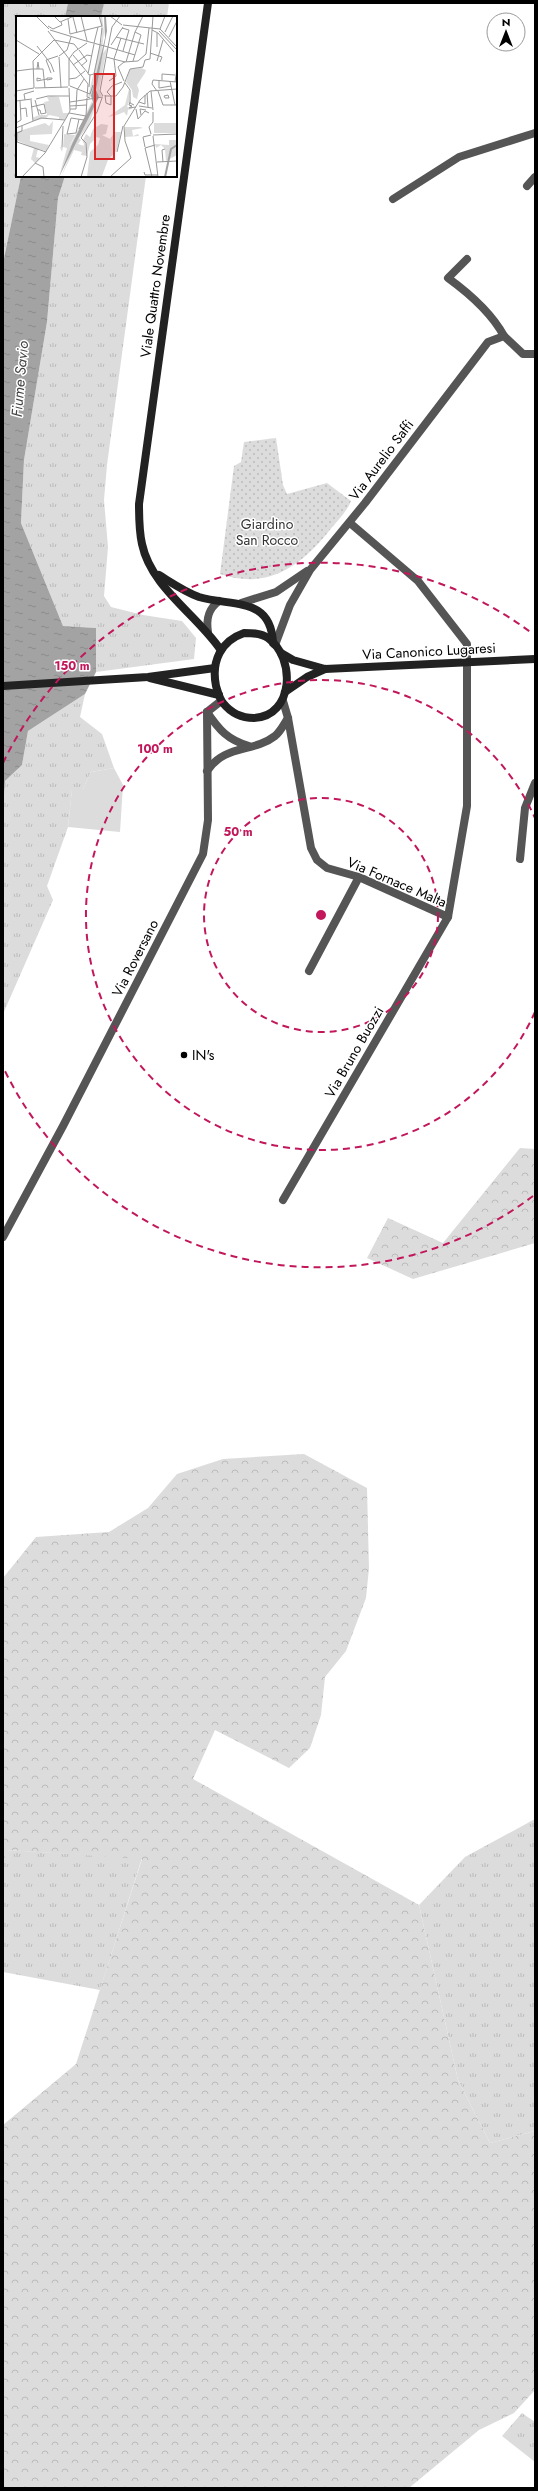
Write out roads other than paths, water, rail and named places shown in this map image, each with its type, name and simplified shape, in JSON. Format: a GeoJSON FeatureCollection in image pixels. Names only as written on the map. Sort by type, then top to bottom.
{"type":"FeatureCollection","features":[{"type":"Feature","properties":{"kind":"street","name":"Viale Quattro Novembre"},"geometry":{"type":"LineString","coordinates":[[208,3],[139,504],[142,544],[153,571],[172,595],[208,632],[220,649]]}},
{"type":"Feature","properties":{"kind":"street"},"geometry":{"type":"LineString","coordinates":[[393,199],[459,156],[535,133]]}},
{"type":"Feature","properties":{"kind":"street"},"geometry":{"type":"LineString","coordinates":[[527,186],[535,177]]}},
{"type":"Feature","properties":{"kind":"street"},"geometry":{"type":"LineString","coordinates":[[468,259],[448,278],[469,294],[496,323],[504,336],[523,354],[535,359]]}},
{"type":"Feature","properties":{"kind":"street","name":"Via Aurelio Saffi"},"geometry":{"type":"LineString","coordinates":[[274,644],[290,604],[310,570],[350,523],[488,342],[504,336]]}},
{"type":"Feature","properties":{"kind":"street"},"geometry":{"type":"LineString","coordinates":[[523,354],[535,354]]}},
{"type":"Feature","properties":{"kind":"street","name":"Via Fornace Malta"},"geometry":{"type":"LineString","coordinates":[[283,701],[288,718],[311,848],[317,860],[327,868],[359,877],[448,917],[468,806],[467,644],[418,581],[350,523]]}},
{"type":"Feature","properties":{"kind":"street"},"geometry":{"type":"LineString","coordinates":[[153,571],[185,591],[219,601],[241,603],[276,592],[310,570]]}},
{"type":"Feature","properties":{"kind":"street"},"geometry":{"type":"LineString","coordinates":[[208,632],[206,622],[212,606],[219,601]]}},
{"type":"Feature","properties":{"kind":"street"},"geometry":{"type":"LineString","coordinates":[[241,603],[264,616],[270,624],[274,644]]}},
{"type":"Feature","properties":{"kind":"street"},"geometry":{"type":"LineString","coordinates":[[281,653],[286,676],[283,701],[268,715],[247,718],[237,716],[220,698],[215,679],[215,668],[220,649],[227,641],[244,633],[262,635],[274,644],[281,653],[297,662],[325,669]]}},
{"type":"Feature","properties":{"kind":"street","name":"Via Canonico Lugaresi"},"geometry":{"type":"LineString","coordinates":[[325,669],[535,659]]}},
{"type":"Feature","properties":{"kind":"street"},"geometry":{"type":"LineString","coordinates":[[3,686],[148,677],[215,668]]}},
{"type":"Feature","properties":{"kind":"street"},"geometry":{"type":"LineString","coordinates":[[285,692],[307,677],[325,669]]}},
{"type":"Feature","properties":{"kind":"street"},"geometry":{"type":"LineString","coordinates":[[148,677],[220,698]]}},
{"type":"Feature","properties":{"kind":"street"},"geometry":{"type":"LineString","coordinates":[[220,698],[207,712],[220,731],[232,741],[249,746]]}},
{"type":"Feature","properties":{"kind":"street","name":"Via Roversano"},"geometry":{"type":"LineString","coordinates":[[3,1236],[63,1126],[203,854],[208,820],[206,772],[207,712]]}},
{"type":"Feature","properties":{"kind":"street"},"geometry":{"type":"LineString","coordinates":[[206,772],[220,757],[276,736],[288,718]]}},
{"type":"Feature","properties":{"kind":"street"},"geometry":{"type":"LineString","coordinates":[[520,859],[525,808],[535,783]]}},
{"type":"Feature","properties":{"kind":"street"},"geometry":{"type":"LineString","coordinates":[[309,971],[359,877]]}},
{"type":"Feature","properties":{"kind":"street","name":"Via Bruno Buozzi"},"geometry":{"type":"LineString","coordinates":[[283,1200],[448,917]]}},
{"type":"Feature","properties":{"kind":"water"},"geometry":{"type":"Polygon","coordinates":[[[68,3],[104,3],[101,16],[65,16],[68,3]]]}},
{"type":"Feature","properties":{"kind":"water","name":"Fiume Savio"},"geometry":{"type":"Polygon","coordinates":[[[21,177],[65,177],[58,198],[47,322],[24,460],[21,523],[63,626],[96,628],[96,672],[85,694],[28,731],[22,765],[5,781],[3,810],[3,263],[21,177]]]}},
{"type":"Feature","properties":{"kind":"place","name":"IN's"},"geometry":{"type":"Point","coordinates":[184,1055]}},
{"type":"Feature","properties":{"kind":"park label","name":"Giardino San Rocco"},"geometry":{"type":"Point","coordinates":[267,532]}}]}
